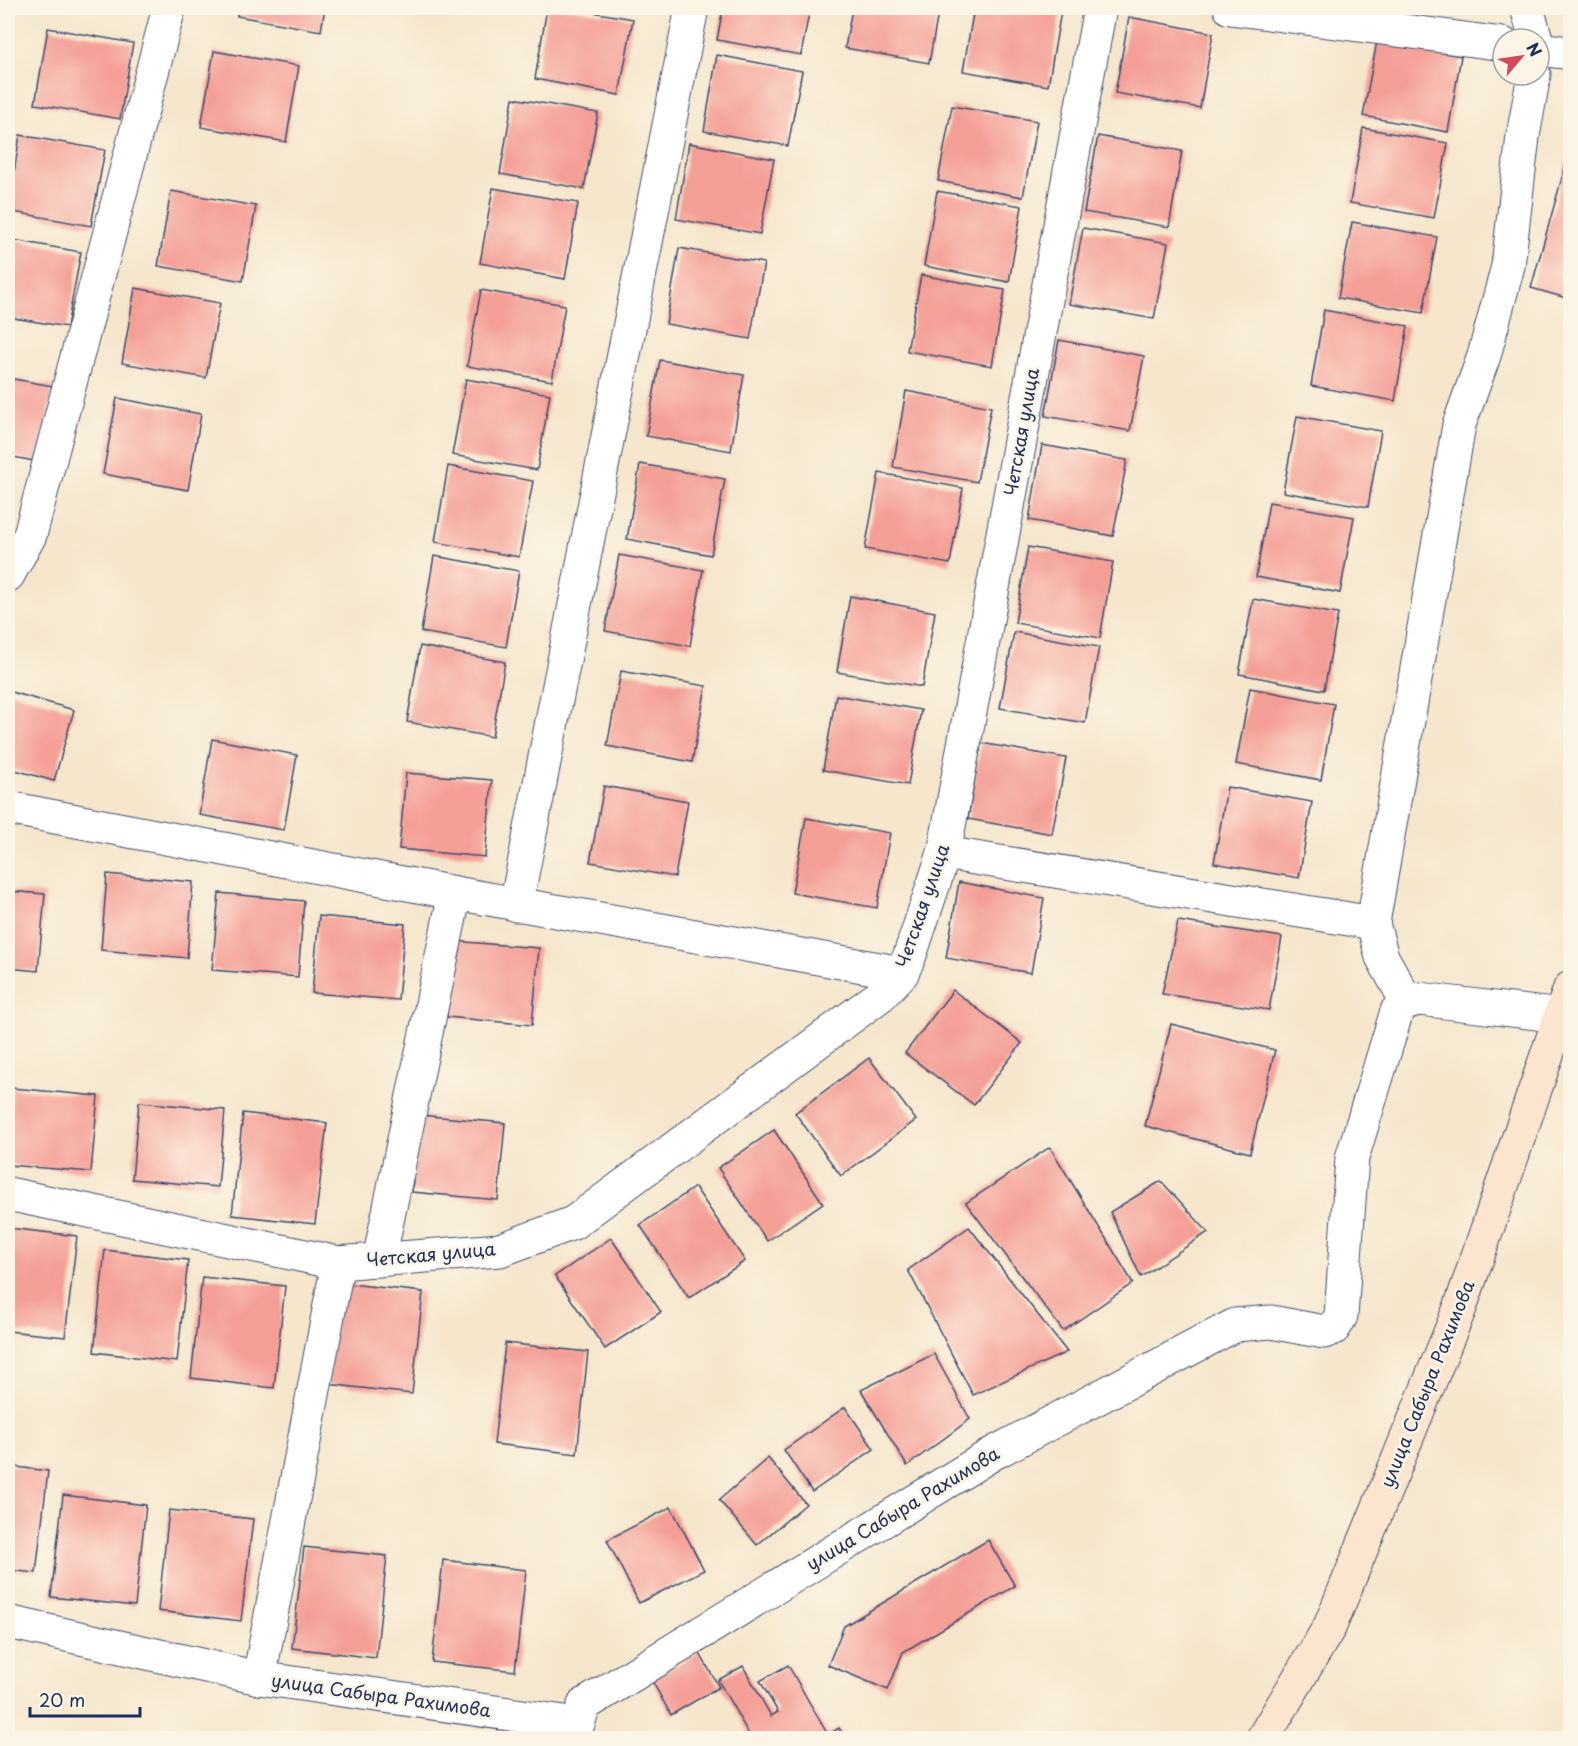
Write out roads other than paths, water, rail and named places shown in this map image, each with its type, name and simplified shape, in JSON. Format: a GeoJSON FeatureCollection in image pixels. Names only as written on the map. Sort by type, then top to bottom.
{"type":"FeatureCollection","features":[{"type":"Feature","properties":{"kind":"main road","name":"улица Сабыра Рахимова"},"geometry":{"type":"LineString","coordinates":[[1263,1738],[1330,1626],[1460,1308],[1566,1002]]}},
{"type":"Feature","properties":{"kind":"street"},"geometry":{"type":"LineString","coordinates":[[8,575],[169,8]]}},
{"type":"Feature","properties":{"kind":"street"},"geometry":{"type":"LineString","coordinates":[[516,905],[692,8]]}},
{"type":"Feature","properties":{"kind":"street","name":"Четская улица"},"geometry":{"type":"LineString","coordinates":[[8,1194],[338,1263],[500,1250],[573,1222],[881,995],[902,973],[944,853],[1100,8]]}},
{"type":"Feature","properties":{"kind":"street"},"geometry":{"type":"LineString","coordinates":[[1230,8],[1491,42]]}},
{"type":"Feature","properties":{"kind":"street"},"geometry":{"type":"LineString","coordinates":[[1527,8],[1533,27]]}},
{"type":"Feature","properties":{"kind":"street"},"geometry":{"type":"LineString","coordinates":[[1551,51],[1570,53]]}},
{"type":"Feature","properties":{"kind":"street"},"geometry":{"type":"LineString","coordinates":[[1407,1002],[1382,957],[1373,923],[1459,425],[1484,356],[1508,266],[1523,136],[1532,87]]}},
{"type":"Feature","properties":{"kind":"street"},"geometry":{"type":"LineString","coordinates":[[8,808],[516,905],[902,973]]}},
{"type":"Feature","properties":{"kind":"street"},"geometry":{"type":"LineString","coordinates":[[944,853],[1373,923]]}},
{"type":"Feature","properties":{"kind":"street"},"geometry":{"type":"LineString","coordinates":[[379,1260],[455,893]]}},
{"type":"Feature","properties":{"kind":"street","name":"улица Сабыра Рахимова"},"geometry":{"type":"LineString","coordinates":[[8,1622],[259,1678],[578,1731],[584,1705],[992,1454],[1235,1325],[1271,1322],[1324,1332],[1334,1328],[1341,1316],[1352,1158],[1397,1011],[1407,1002],[1420,999],[1566,1002]]}},
{"type":"Feature","properties":{"kind":"street"},"geometry":{"type":"LineString","coordinates":[[259,1678],[338,1263]]}}]}
